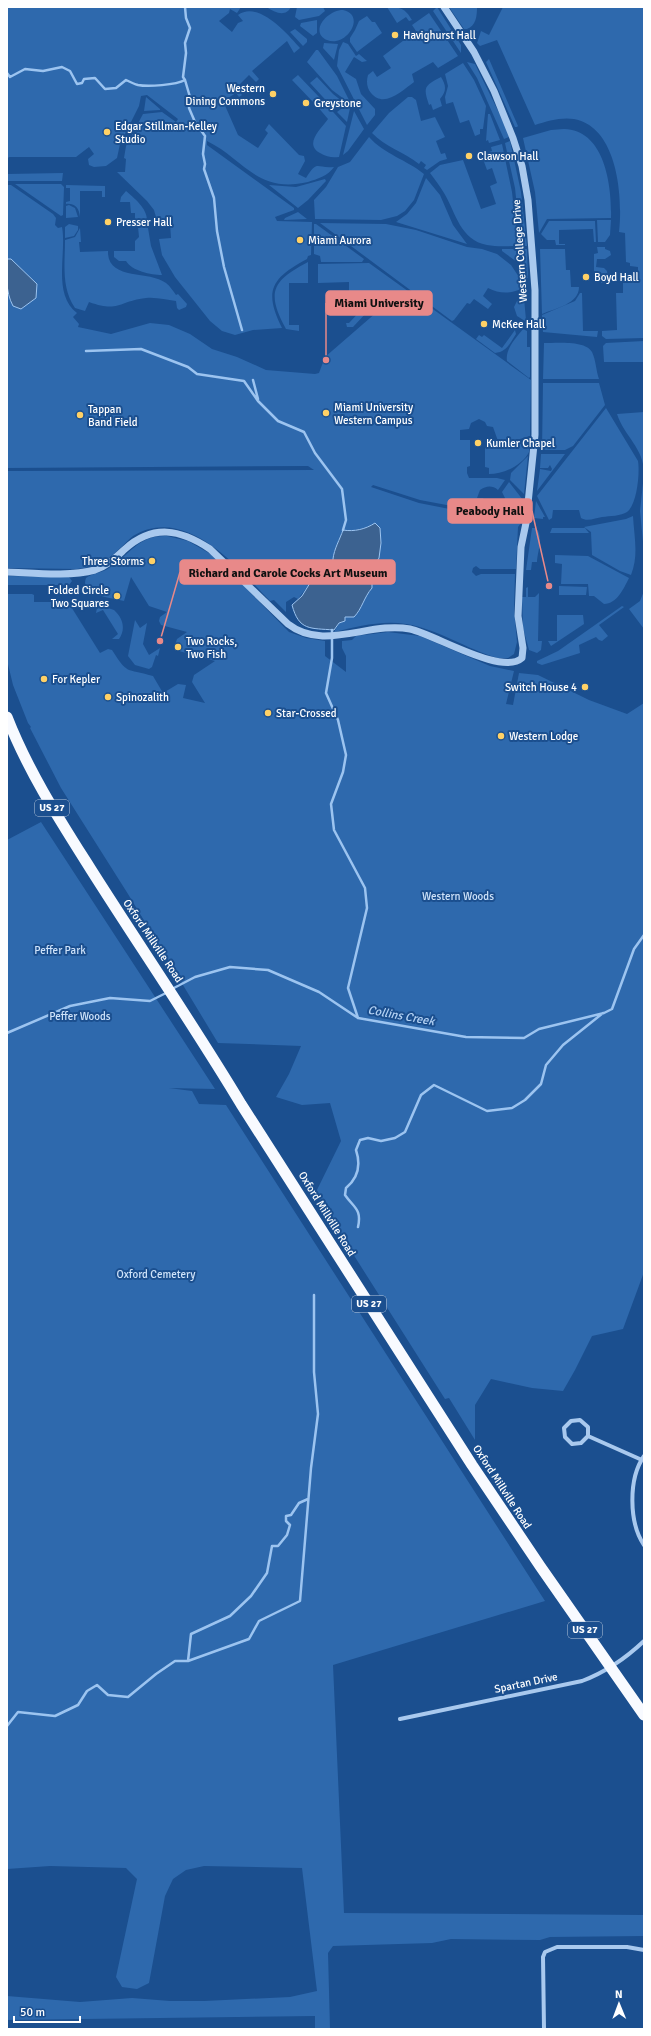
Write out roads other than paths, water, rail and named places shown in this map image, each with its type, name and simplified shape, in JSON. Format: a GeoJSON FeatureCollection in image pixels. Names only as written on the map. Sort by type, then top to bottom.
{"type":"FeatureCollection","features":[{"type":"Feature","properties":{"kind":"highway","name":"Oxford Millville Road"},"geometry":{"type":"LineString","coordinates":[[7,717],[22,754],[39,786],[148,958],[184,1011],[472,1465],[644,1715]]}},
{"type":"Feature","properties":{"kind":"street","name":"Western College Drive"},"geometry":{"type":"LineString","coordinates":[[7,572],[78,573],[95,570],[109,564],[138,538],[146,534],[166,532],[200,542],[220,556],[288,624],[303,633],[320,636],[389,627],[400,628],[421,632],[488,660],[509,664],[517,663],[522,658],[523,648],[518,616],[520,547],[526,523],[534,453],[535,346],[533,247],[522,166],[513,138],[494,92],[474,52],[444,7]]}},
{"type":"Feature","properties":{"kind":"street"},"geometry":{"type":"LineString","coordinates":[[571,1420],[580,1420],[588,1427],[588,1436],[582,1443],[572,1444],[565,1437],[564,1428],[571,1420]]}},
{"type":"Feature","properties":{"kind":"street"},"geometry":{"type":"LineString","coordinates":[[588,1436],[643,1458],[633,1485],[632,1512],[638,1536],[644,1545]]}},
{"type":"Feature","properties":{"kind":"street","name":"Spartan Drive"},"geometry":{"type":"LineString","coordinates":[[400,1719],[582,1681],[626,1658],[644,1641]]}},
{"type":"Feature","properties":{"kind":"street"},"geometry":{"type":"LineString","coordinates":[[544,2029],[543,1957],[545,1952],[557,1947],[627,1947],[644,1950]]}},
{"type":"Feature","properties":{"kind":"waterway"},"geometry":{"type":"LineString","coordinates":[[185,7],[186,18],[190,28],[185,43],[186,53],[183,77],[185,80]]}},
{"type":"Feature","properties":{"kind":"waterway"},"geometry":{"type":"LineString","coordinates":[[7,73],[10,77],[25,69],[43,71],[62,67],[70,71],[77,84],[82,83],[84,79],[95,78],[105,89],[116,88],[126,80],[134,84],[148,86],[169,84],[185,80],[190,97],[189,108],[195,122],[205,136],[203,154],[205,164],[204,169],[214,198],[217,231],[224,267],[242,330]]}},
{"type":"Feature","properties":{"kind":"waterway"},"geometry":{"type":"LineString","coordinates":[[86,351],[141,349],[188,367],[197,374],[244,381],[258,401],[278,421],[304,432],[315,453],[342,489],[346,520],[343,530]]}},
{"type":"Feature","properties":{"kind":"waterway"},"geometry":{"type":"LineString","coordinates":[[253,380],[258,399]]}},
{"type":"Feature","properties":{"kind":"waterway"},"geometry":{"type":"LineString","coordinates":[[332,630],[332,658],[326,693],[338,720],[346,755],[343,772],[331,804],[334,830],[365,888],[367,908],[348,988],[358,1018]]}},
{"type":"Feature","properties":{"kind":"waterway","name":"Collins Creek"},"geometry":{"type":"LineString","coordinates":[[172,989],[195,977],[230,967],[268,970],[319,992],[358,1018],[466,1037],[524,1038],[539,1029],[604,1013],[612,1009],[634,949],[644,935]]}},
{"type":"Feature","properties":{"kind":"waterway","name":"Collins Creek"},"geometry":{"type":"LineString","coordinates":[[7,1033],[70,1006],[110,998],[150,1001],[166,993]]}},
{"type":"Feature","properties":{"kind":"waterway"},"geometry":{"type":"LineString","coordinates":[[358,1227],[358,1212],[345,1195],[346,1188],[356,1176],[358,1166],[356,1150],[360,1140],[368,1138],[381,1141],[395,1138],[405,1132],[421,1095],[434,1085],[487,1111],[512,1108],[525,1100],[541,1084],[546,1065],[563,1045],[603,1013]]}},
{"type":"Feature","properties":{"kind":"waterway"},"geometry":{"type":"LineString","coordinates":[[7,1726],[18,1712],[55,1716],[78,1705],[87,1691],[97,1685],[108,1695],[128,1697],[156,1674],[175,1661],[188,1661],[249,1639],[259,1621],[300,1601],[311,1468],[318,1414],[314,1372],[314,1295]]}},
{"type":"Feature","properties":{"kind":"waterway"},"geometry":{"type":"LineString","coordinates":[[188,1661],[191,1634],[230,1616],[251,1596],[267,1573],[272,1546],[278,1546],[287,1535],[290,1525],[286,1521],[286,1516],[291,1515],[299,1503],[308,1499]]}},
{"type":"Feature","properties":{"kind":"place","name":"Havighurst Hall"},"geometry":{"type":"Point","coordinates":[395,35]}},
{"type":"Feature","properties":{"kind":"place","name":"Western Dining Commons"},"geometry":{"type":"Point","coordinates":[273,94]}},
{"type":"Feature","properties":{"kind":"place","name":"Greystone"},"geometry":{"type":"Point","coordinates":[306,103]}},
{"type":"Feature","properties":{"kind":"place","name":"Edgar Stillman-Kelley Studio"},"geometry":{"type":"Point","coordinates":[107,132]}},
{"type":"Feature","properties":{"kind":"place","name":"Clawson Hall"},"geometry":{"type":"Point","coordinates":[469,156]}},
{"type":"Feature","properties":{"kind":"place","name":"Presser Hall"},"geometry":{"type":"Point","coordinates":[108,222]}},
{"type":"Feature","properties":{"kind":"place","name":"Miami Aurora"},"geometry":{"type":"Point","coordinates":[300,240]}},
{"type":"Feature","properties":{"kind":"place","name":"Boyd Hall"},"geometry":{"type":"Point","coordinates":[586,277]}},
{"type":"Feature","properties":{"kind":"place","name":"McKee Hall"},"geometry":{"type":"Point","coordinates":[484,324]}},
{"type":"Feature","properties":{"kind":"place","name":"Miami University"},"geometry":{"type":"Point","coordinates":[326,360]}},
{"type":"Feature","properties":{"kind":"place","name":"Miami University Western Campus"},"geometry":{"type":"Point","coordinates":[326,413]}},
{"type":"Feature","properties":{"kind":"place","name":"Tappan Band Field"},"geometry":{"type":"Point","coordinates":[80,415]}},
{"type":"Feature","properties":{"kind":"place","name":"Kumler Chapel"},"geometry":{"type":"Point","coordinates":[478,443]}},
{"type":"Feature","properties":{"kind":"place","name":"Three Storms"},"geometry":{"type":"Point","coordinates":[152,561]}},
{"type":"Feature","properties":{"kind":"place","name":"Peabody Hall"},"geometry":{"type":"Point","coordinates":[549,586]}},
{"type":"Feature","properties":{"kind":"place","name":"Folded Circle Two Squares"},"geometry":{"type":"Point","coordinates":[117,596]}},
{"type":"Feature","properties":{"kind":"place","name":"Richard and Carole Cocks Art Museum"},"geometry":{"type":"Point","coordinates":[160,641]}},
{"type":"Feature","properties":{"kind":"place","name":"Two Rocks, Two Fish"},"geometry":{"type":"Point","coordinates":[178,647]}},
{"type":"Feature","properties":{"kind":"place","name":"For Kepler"},"geometry":{"type":"Point","coordinates":[44,679]}},
{"type":"Feature","properties":{"kind":"place","name":"Switch House 4"},"geometry":{"type":"Point","coordinates":[585,687]}},
{"type":"Feature","properties":{"kind":"place","name":"Spinozalith"},"geometry":{"type":"Point","coordinates":[108,697]}},
{"type":"Feature","properties":{"kind":"place","name":"Star-Crossed"},"geometry":{"type":"Point","coordinates":[268,713]}},
{"type":"Feature","properties":{"kind":"place","name":"Western Lodge"},"geometry":{"type":"Point","coordinates":[501,736]}},
{"type":"Feature","properties":{"kind":"park label","name":"Western Woods"},"geometry":{"type":"Point","coordinates":[458,896]}},
{"type":"Feature","properties":{"kind":"park label","name":"Peffer Park"},"geometry":{"type":"Point","coordinates":[60,950]}},
{"type":"Feature","properties":{"kind":"park label","name":"Peffer Woods"},"geometry":{"type":"Point","coordinates":[80,1016]}},
{"type":"Feature","properties":{"kind":"park label","name":"Oxford Cemetery"},"geometry":{"type":"Point","coordinates":[156,1274]}}]}
